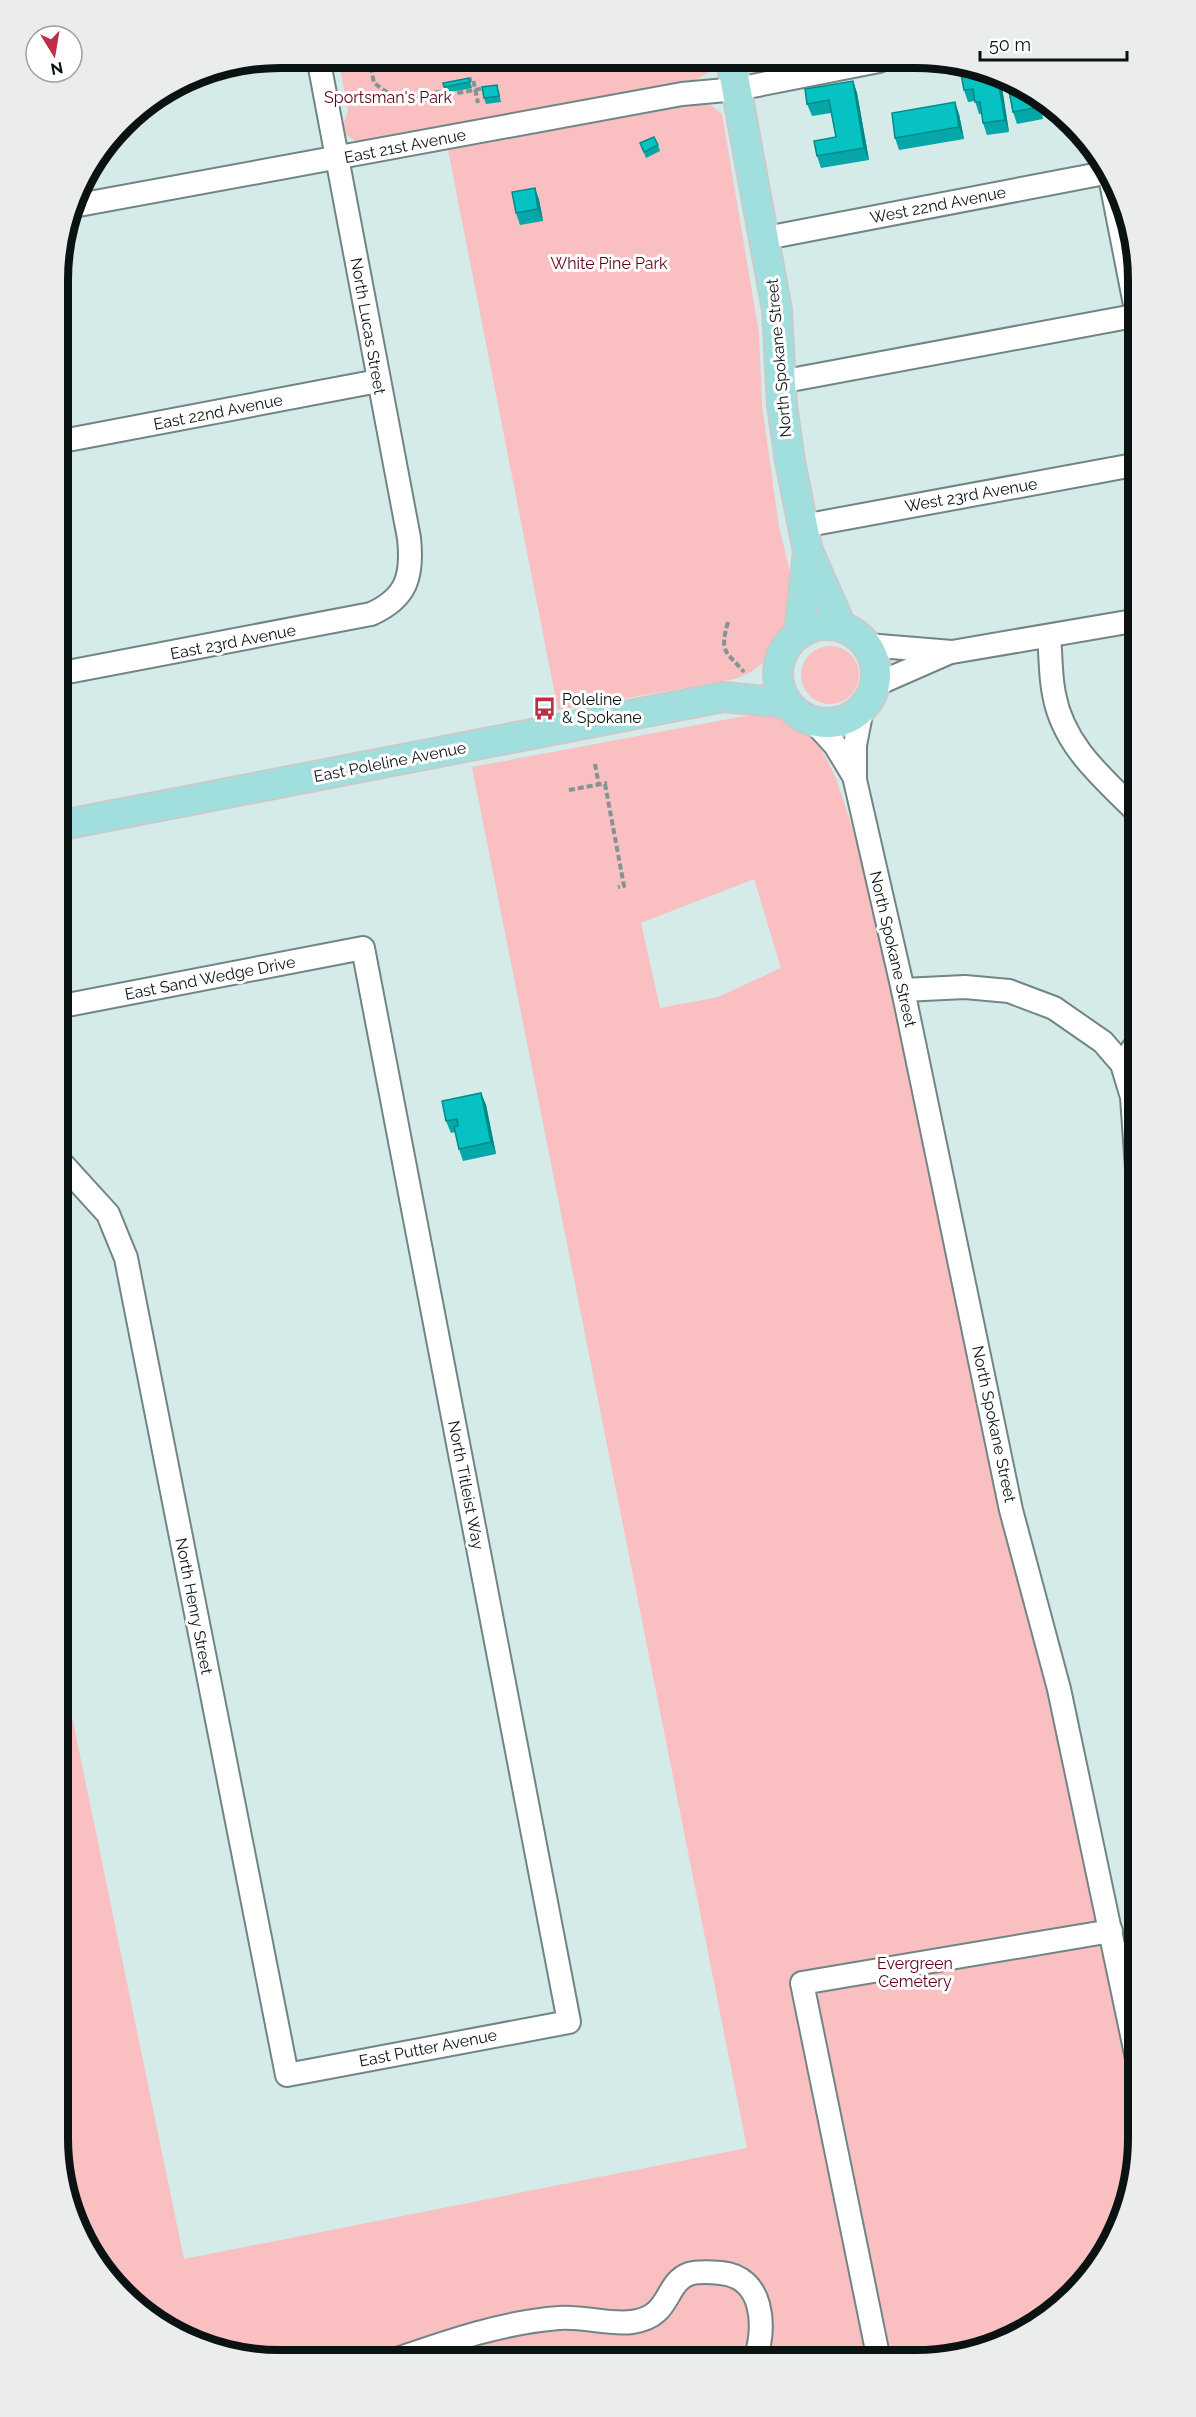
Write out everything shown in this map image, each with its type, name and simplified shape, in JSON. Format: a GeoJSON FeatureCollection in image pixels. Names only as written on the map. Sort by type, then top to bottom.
{"type":"FeatureCollection","features":[{"type":"Feature","properties":{"kind":"main road","name":"North Spokane Street"},"geometry":{"type":"LineString","coordinates":[[733,68],[766,238],[777,310],[780,382],[790,460],[805,538],[842,626]]}},
{"type":"Feature","properties":{"kind":"main road","name":"North Spokane Street"},"geometry":{"type":"LineString","coordinates":[[790,643],[805,538]]}},
{"type":"Feature","properties":{"kind":"main road"},"geometry":{"type":"LineString","coordinates":[[819,625],[842,626],[856,633],[874,657],[869,697],[839,722],[813,722],[798,714],[786,703],[779,687],[777,670],[790,643],[819,625]]}},
{"type":"Feature","properties":{"kind":"main road","name":"East Poleline Avenue"},"geometry":{"type":"LineString","coordinates":[[68,824],[723,697],[745,687],[790,643]]}},
{"type":"Feature","properties":{"kind":"main road","name":"East Poleline Avenue"},"geometry":{"type":"LineString","coordinates":[[723,697],[786,703]]}},
{"type":"Feature","properties":{"kind":"street","name":"North Lucas Street"},"geometry":{"type":"LineString","coordinates":[[320,68],[411,555],[401,594]]}},
{"type":"Feature","properties":{"kind":"street","name":"East 21st Avenue"},"geometry":{"type":"LineString","coordinates":[[82,204],[682,94],[737,89],[844,68]]}},
{"type":"Feature","properties":{"kind":"street","name":"West 22nd Avenue"},"geometry":{"type":"LineString","coordinates":[[766,238],[1100,174]]}},
{"type":"Feature","properties":{"kind":"street"},"geometry":{"type":"LineString","coordinates":[[1116,210],[1128,268]]}},
{"type":"Feature","properties":{"kind":"street"},"geometry":{"type":"LineString","coordinates":[[780,382],[1128,320]]}},
{"type":"Feature","properties":{"kind":"street","name":"East 22nd Avenue"},"geometry":{"type":"LineString","coordinates":[[68,440],[378,381]]}},
{"type":"Feature","properties":{"kind":"street","name":"West 23rd Avenue"},"geometry":{"type":"LineString","coordinates":[[805,538],[1128,466]]}},
{"type":"Feature","properties":{"kind":"street","name":"East 23rd Avenue"},"geometry":{"type":"LineString","coordinates":[[68,672],[329,624],[371,614],[388,606],[401,594]]}},
{"type":"Feature","properties":{"kind":"street"},"geometry":{"type":"LineString","coordinates":[[867,645],[952,652],[1128,622]]}},
{"type":"Feature","properties":{"kind":"street"},"geometry":{"type":"LineString","coordinates":[[1049,637],[1054,695],[1064,727],[1085,760],[1128,803]]}},
{"type":"Feature","properties":{"kind":"street"},"geometry":{"type":"LineString","coordinates":[[869,697],[952,652]]}},
{"type":"Feature","properties":{"kind":"street","name":"North Spokane Street"},"geometry":{"type":"LineString","coordinates":[[869,697],[855,745],[855,780],[903,990],[1011,1510],[1059,1689],[1128,2017]]}},
{"type":"Feature","properties":{"kind":"street","name":"North Spokane Street"},"geometry":{"type":"LineString","coordinates":[[813,722],[835,745],[855,780]]}},
{"type":"Feature","properties":{"kind":"street","name":"East Sand Wedge Drive"},"geometry":{"type":"LineString","coordinates":[[68,1005],[363,948]]}},
{"type":"Feature","properties":{"kind":"street","name":"North Titleist Way"},"geometry":{"type":"LineString","coordinates":[[363,948],[569,2022]]}},
{"type":"Feature","properties":{"kind":"street"},"geometry":{"type":"LineString","coordinates":[[903,990],[995,988],[1054,1008],[1103,1042],[1122,1064],[1128,1083]]}},
{"type":"Feature","properties":{"kind":"street"},"geometry":{"type":"LineString","coordinates":[[1122,1064],[1128,1056]]}},
{"type":"Feature","properties":{"kind":"street","name":"North Henry Street"},"geometry":{"type":"LineString","coordinates":[[68,1170],[108,1214],[126,1258],[287,2075]]}},
{"type":"Feature","properties":{"kind":"street"},"geometry":{"type":"LineString","coordinates":[[877,2350],[802,1983],[1111,1931]]}},
{"type":"Feature","properties":{"kind":"street","name":"East Putter Avenue"},"geometry":{"type":"LineString","coordinates":[[287,2075],[569,2022]]}},
{"type":"Feature","properties":{"kind":"street"},"geometry":{"type":"LineString","coordinates":[[425,2350],[480,2332],[528,2322],[576,2317],[630,2322],[646,2319],[661,2308],[679,2280],[687,2274],[706,2272],[733,2275],[749,2285],[757,2295],[760,2344],[758,2350]]}},
{"type":"Feature","properties":{"kind":"path"},"geometry":{"type":"LineString","coordinates":[[371,68],[374,83],[398,100],[438,92],[442,96],[487,88]]}},
{"type":"Feature","properties":{"kind":"path"},"geometry":{"type":"LineString","coordinates":[[457,82],[473,79],[478,103]]}},
{"type":"Feature","properties":{"kind":"path"},"geometry":{"type":"LineString","coordinates":[[728,622],[723,649],[744,672]]}},
{"type":"Feature","properties":{"kind":"path"},"geometry":{"type":"LineString","coordinates":[[595,764],[598,785]]}},
{"type":"Feature","properties":{"kind":"path"},"geometry":{"type":"LineString","coordinates":[[569,790],[606,784],[624,886],[618,887]]}},
{"type":"Feature","properties":{"kind":"green space","name":"Sportsman's Park"},"geometry":{"type":"Polygon","coordinates":[[[340,68],[709,68],[708,73],[693,81],[357,142],[346,135],[344,122],[348,111],[340,68]]]}},
{"type":"Feature","properties":{"kind":"green space","name":"White Pine Park"},"geometry":{"type":"Polygon","coordinates":[[[699,104],[711,105],[722,114],[759,333],[762,405],[779,527],[792,580],[787,632],[764,662],[751,672],[735,679],[558,710],[448,150],[699,104]]]}},
{"type":"Feature","properties":{"kind":"green space"},"geometry":{"type":"Polygon","coordinates":[[[830,646],[841,648],[854,659],[859,675],[857,686],[846,699],[830,704],[819,702],[806,691],[801,675],[803,664],[814,651],[830,646]]]}},
{"type":"Feature","properties":{"kind":"green space","name":"Evergreen Cemetery"},"geometry":{"type":"Polygon","coordinates":[[[761,713],[783,717],[801,727],[815,741],[836,778],[856,840],[867,838],[1128,2018],[1127,2165],[1117,2206],[1107,2231],[1093,2255],[1056,2297],[1034,2314],[1010,2328],[985,2338],[944,2348],[916,2350],[280,2350],[252,2348],[225,2342],[186,2328],[162,2314],[140,2297],[103,2255],[89,2231],[79,2206],[69,2165],[68,1697],[184,2259],[747,2148],[472,767],[761,713]],[[754,879],[641,923],[660,1008],[718,997],[781,968],[754,879]]]}},
{"type":"Feature","properties":{"kind":"building"},"geometry":{"type":"Polygon","coordinates":[[[961,73],[999,84],[1005,120],[983,123],[980,102],[975,102],[973,89],[964,90],[961,73]]]}},
{"type":"Feature","properties":{"kind":"building"},"geometry":{"type":"Polygon","coordinates":[[[469,78],[470,82],[444,87],[443,83],[469,78]]]}},
{"type":"Feature","properties":{"kind":"building"},"geometry":{"type":"Polygon","coordinates":[[[853,81],[864,148],[817,156],[814,141],[836,137],[829,100],[807,104],[805,89],[853,81]]]}},
{"type":"Feature","properties":{"kind":"building"},"geometry":{"type":"Polygon","coordinates":[[[497,85],[499,96],[484,98],[482,87],[497,85]]]}},
{"type":"Feature","properties":{"kind":"building"},"geometry":{"type":"Polygon","coordinates":[[[1009,88],[1039,107],[1013,112],[1009,88]]]}},
{"type":"Feature","properties":{"kind":"building"},"geometry":{"type":"Polygon","coordinates":[[[955,102],[959,127],[895,138],[892,113],[955,102]]]}},
{"type":"Feature","properties":{"kind":"building"},"geometry":{"type":"Polygon","coordinates":[[[654,137],[658,145],[644,152],[640,143],[654,137]]]}},
{"type":"Feature","properties":{"kind":"building"},"geometry":{"type":"Polygon","coordinates":[[[535,188],[538,209],[516,213],[512,192],[535,188]]]}},
{"type":"Feature","properties":{"kind":"building"},"geometry":{"type":"Polygon","coordinates":[[[481,1093],[491,1142],[459,1149],[454,1127],[458,1126],[457,1119],[446,1121],[442,1101],[481,1093]]]}},
{"type":"Feature","properties":{"kind":"place","name":"Poleline & Spokane"},"geometry":{"type":"Point","coordinates":[544,708]}}]}
